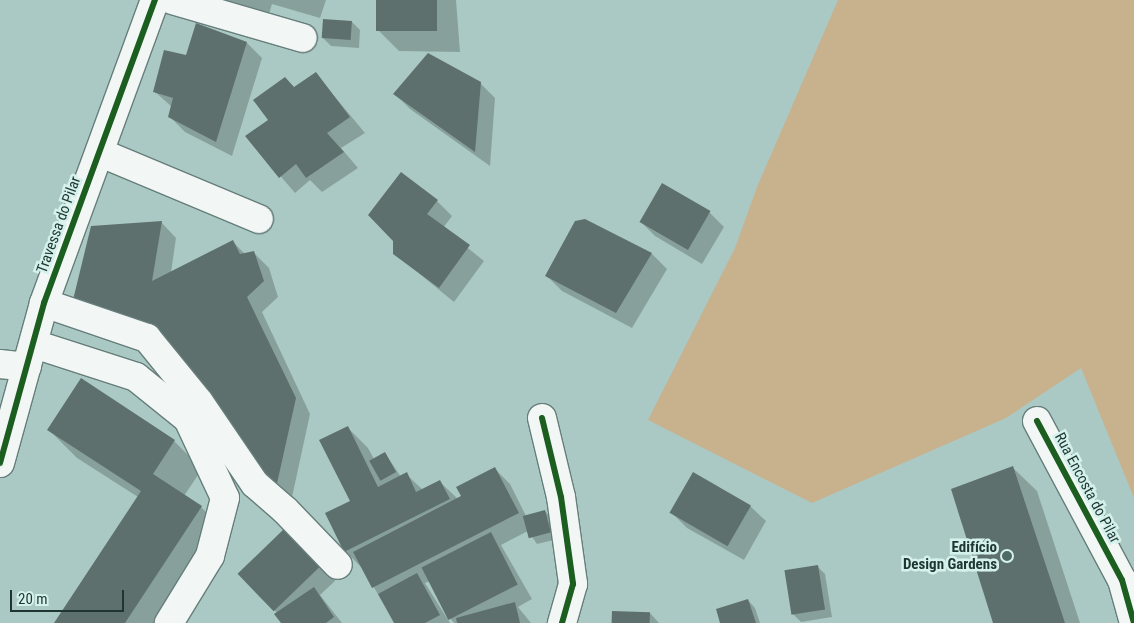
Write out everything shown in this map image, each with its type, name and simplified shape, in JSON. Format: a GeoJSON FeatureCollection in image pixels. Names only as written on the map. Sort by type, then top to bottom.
{"type":"FeatureCollection","features":[{"type":"Feature","properties":{"kind":"street","name":"Travessa do Pilar"},"geometry":{"type":"LineString","coordinates":[[0,463],[44,303],[155,0]]}},
{"type":"Feature","properties":{"kind":"street"},"geometry":{"type":"LineString","coordinates":[[172,0],[303,38]]}},
{"type":"Feature","properties":{"kind":"street"},"geometry":{"type":"LineString","coordinates":[[100,153],[260,219]]}},
{"type":"Feature","properties":{"kind":"street"},"geometry":{"type":"LineString","coordinates":[[44,303],[147,338],[199,402],[255,484],[286,510],[338,565]]}},
{"type":"Feature","properties":{"kind":"street"},"geometry":{"type":"LineString","coordinates":[[0,364],[30,356],[136,377],[188,419],[225,498],[210,556],[169,623]]}},
{"type":"Feature","properties":{"kind":"street"},"geometry":{"type":"LineString","coordinates":[[542,418],[561,497],[573,584],[562,623]]}},
{"type":"Feature","properties":{"kind":"street","name":"Rua Encosta do Pilar"},"geometry":{"type":"LineString","coordinates":[[1037,421],[1122,580],[1134,623]]}},
{"type":"Feature","properties":{"kind":"shaded area"},"geometry":{"type":"Polygon","coordinates":[[[838,0],[1134,0],[1134,498],[1081,368],[1006,418],[812,503],[648,420],[735,248],[757,187],[838,0]]]}},
{"type":"Feature","properties":{"kind":"building"},"geometry":{"type":"Polygon","coordinates":[[[376,0],[437,0],[437,31],[376,31],[376,0]]]}},
{"type":"Feature","properties":{"kind":"building"},"geometry":{"type":"Polygon","coordinates":[[[323,19],[352,21],[351,40],[322,38],[323,19]]]}},
{"type":"Feature","properties":{"kind":"building"},"geometry":{"type":"Polygon","coordinates":[[[196,23],[247,42],[216,142],[168,117],[173,98],[153,92],[164,50],[186,55],[196,23]]]}},
{"type":"Feature","properties":{"kind":"building"},"geometry":{"type":"Polygon","coordinates":[[[428,53],[481,82],[475,152],[393,94],[428,53]]]}},
{"type":"Feature","properties":{"kind":"building"},"geometry":{"type":"Polygon","coordinates":[[[316,72],[350,117],[327,133],[344,152],[306,178],[296,164],[279,178],[245,136],[268,120],[253,100],[285,77],[294,87],[316,72]]]}},
{"type":"Feature","properties":{"kind":"building"},"geometry":{"type":"Polygon","coordinates":[[[401,172],[438,200],[427,214],[470,245],[439,288],[393,254],[393,241],[368,215],[401,172]]]}},
{"type":"Feature","properties":{"kind":"building"},"geometry":{"type":"Polygon","coordinates":[[[662,183],[710,211],[688,250],[640,222],[662,183]]]}},
{"type":"Feature","properties":{"kind":"building"},"geometry":{"type":"Polygon","coordinates":[[[585,219],[652,253],[616,313],[545,276],[575,221],[585,219]]]}},
{"type":"Feature","properties":{"kind":"building"},"geometry":{"type":"Polygon","coordinates":[[[162,221],[152,281],[233,240],[240,254],[254,251],[264,281],[247,297],[296,398],[276,488],[152,325],[73,300],[91,226],[162,221]]]}},
{"type":"Feature","properties":{"kind":"building"},"geometry":{"type":"Polygon","coordinates":[[[81,378],[175,440],[153,474],[202,506],[125,623],[54,623],[141,491],[47,430],[81,378]]]}},
{"type":"Feature","properties":{"kind":"building"},"geometry":{"type":"Polygon","coordinates":[[[348,426],[378,487],[407,472],[416,492],[440,480],[450,499],[344,552],[325,513],[350,501],[319,440],[348,426]]]}},
{"type":"Feature","properties":{"kind":"building"},"geometry":{"type":"Polygon","coordinates":[[[385,452],[396,472],[380,481],[369,461],[385,452]]]}},
{"type":"Feature","properties":{"kind":"building","name":"Edifício Design Gardens"},"geometry":{"type":"Polygon","coordinates":[[[1013,466],[1065,623],[993,623],[951,489],[1013,466]]]}},
{"type":"Feature","properties":{"kind":"building"},"geometry":{"type":"Polygon","coordinates":[[[495,467],[519,513],[372,588],[353,552],[461,496],[456,487],[495,467]]]}},
{"type":"Feature","properties":{"kind":"building"},"geometry":{"type":"Polygon","coordinates":[[[693,472],[751,505],[728,546],[670,513],[693,472]]]}},
{"type":"Feature","properties":{"kind":"building"},"geometry":{"type":"Polygon","coordinates":[[[545,510],[551,532],[529,538],[523,516],[545,510]]]}},
{"type":"Feature","properties":{"kind":"building"},"geometry":{"type":"Polygon","coordinates":[[[285,528],[321,565],[274,611],[238,574],[285,528]]]}},
{"type":"Feature","properties":{"kind":"building"},"geometry":{"type":"Polygon","coordinates":[[[491,532],[518,585],[448,620],[422,567],[491,532]]]}},
{"type":"Feature","properties":{"kind":"building"},"geometry":{"type":"Polygon","coordinates":[[[818,565],[825,609],[791,615],[784,570],[818,565]]]}},
{"type":"Feature","properties":{"kind":"building"},"geometry":{"type":"Polygon","coordinates":[[[417,573],[440,615],[425,623],[394,623],[378,594],[417,573]]]}},
{"type":"Feature","properties":{"kind":"building"},"geometry":{"type":"Polygon","coordinates":[[[314,587],[334,617],[326,623],[281,623],[274,614],[314,587]]]}},
{"type":"Feature","properties":{"kind":"building"},"geometry":{"type":"Polygon","coordinates":[[[748,599],[756,623],[720,623],[716,609],[748,599]]]}},
{"type":"Feature","properties":{"kind":"building"},"geometry":{"type":"Polygon","coordinates":[[[515,602],[520,623],[457,623],[456,618],[515,602]]]}},
{"type":"Feature","properties":{"kind":"building"},"geometry":{"type":"Polygon","coordinates":[[[612,611],[650,612],[650,623],[612,623],[612,611]]]}},
{"type":"Feature","properties":{"kind":"cycle path"},"geometry":{"type":"LineString","coordinates":[[0,463],[44,303],[155,0]]}},
{"type":"Feature","properties":{"kind":"cycle path"},"geometry":{"type":"LineString","coordinates":[[542,418],[561,497],[573,584],[562,623]]}},
{"type":"Feature","properties":{"kind":"cycle path"},"geometry":{"type":"LineString","coordinates":[[1037,421],[1122,580],[1134,623]]}},
{"type":"Feature","properties":{"kind":"place","name":"Edifício Design Gardens"},"geometry":{"type":"Point","coordinates":[1007,556]}}]}
